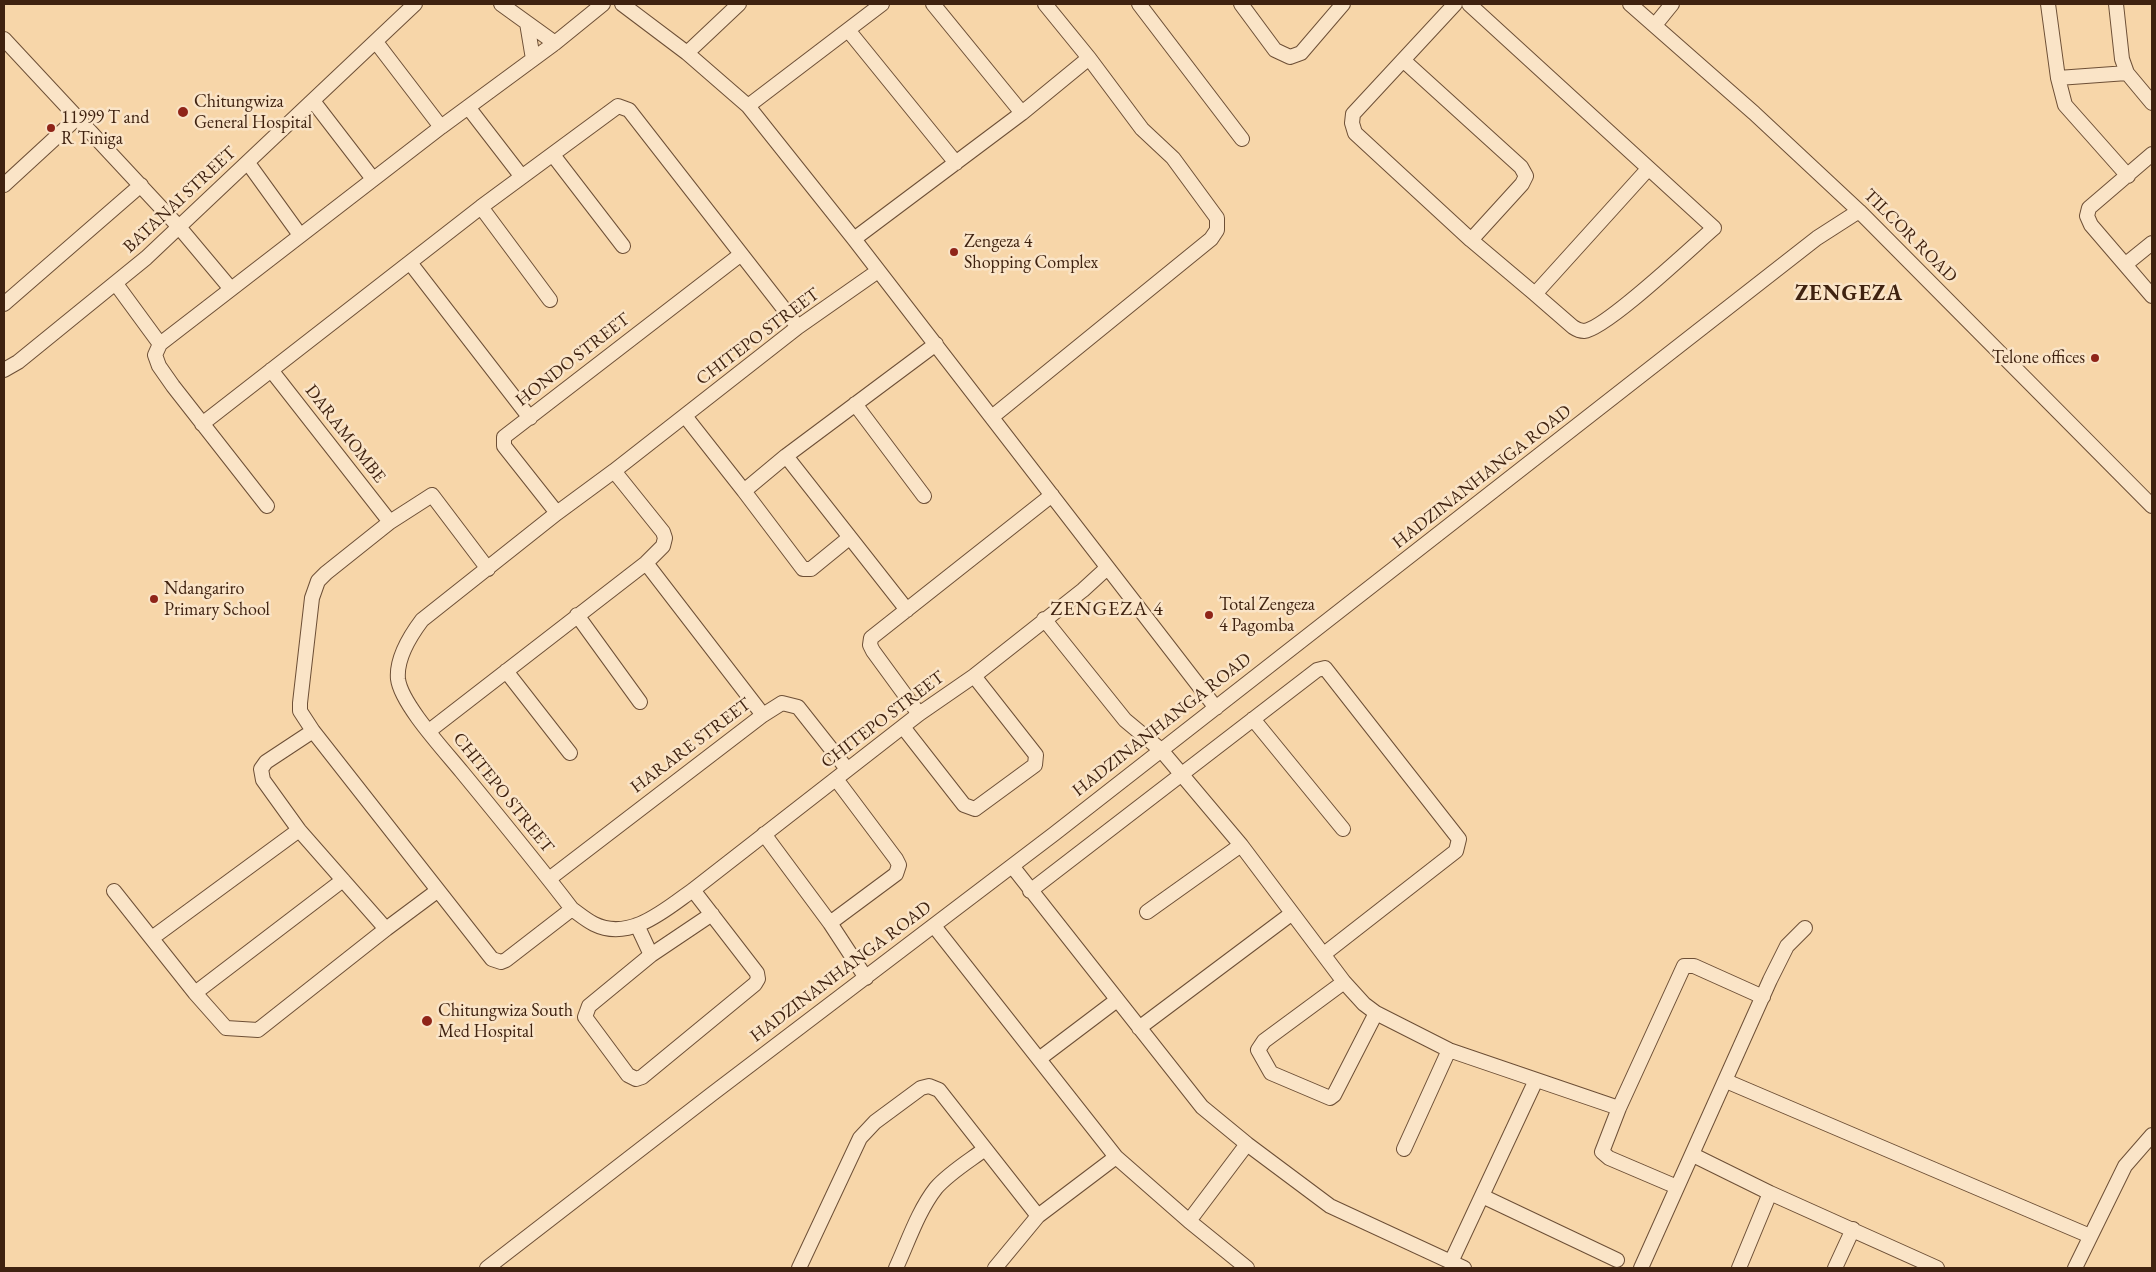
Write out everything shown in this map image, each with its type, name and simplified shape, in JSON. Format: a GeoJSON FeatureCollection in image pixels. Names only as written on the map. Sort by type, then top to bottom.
{"type":"FeatureCollection","features":[{"type":"Feature","properties":{"kind":"street","name":"BATANAI STREET"},"geometry":{"type":"LineString","coordinates":[[4,370],[18,362],[116,284],[415,4]]}},
{"type":"Feature","properties":{"kind":"street"},"geometry":{"type":"LineString","coordinates":[[501,4],[555,43]]}},
{"type":"Feature","properties":{"kind":"street"},"geometry":{"type":"LineString","coordinates":[[266,506],[159,366],[155,355],[160,344],[441,127],[555,43],[603,4]]}},
{"type":"Feature","properties":{"kind":"street"},"geometry":{"type":"LineString","coordinates":[[622,4],[687,54],[748,106],[936,344],[1216,708]]}},
{"type":"Feature","properties":{"kind":"street"},"geometry":{"type":"LineString","coordinates":[[687,54],[739,4]]}},
{"type":"Feature","properties":{"kind":"street"},"geometry":{"type":"LineString","coordinates":[[748,106],[882,4]]}},
{"type":"Feature","properties":{"kind":"street"},"geometry":{"type":"LineString","coordinates":[[933,4],[1022,113]]}},
{"type":"Feature","properties":{"kind":"street"},"geometry":{"type":"LineString","coordinates":[[992,418],[1211,239],[1217,230],[1217,218],[1173,158],[1142,129],[1089,58],[1045,4]]}},
{"type":"Feature","properties":{"kind":"street"},"geometry":{"type":"LineString","coordinates":[[1139,4],[1242,139]]}},
{"type":"Feature","properties":{"kind":"street"},"geometry":{"type":"LineString","coordinates":[[1241,4],[1275,50],[1290,56],[1301,53],[1343,4]]}},
{"type":"Feature","properties":{"kind":"street"},"geometry":{"type":"LineString","coordinates":[[1456,4],[1353,114],[1352,123],[1355,132],[1471,240],[1573,327],[1578,330],[1590,329],[1633,300],[1714,228],[1469,4]]}},
{"type":"Feature","properties":{"kind":"street","name":"TILCOR ROAD"},"geometry":{"type":"LineString","coordinates":[[1630,4],[1859,212],[2152,506]]}},
{"type":"Feature","properties":{"kind":"street"},"geometry":{"type":"LineString","coordinates":[[1654,25],[1672,4]]}},
{"type":"Feature","properties":{"kind":"street"},"geometry":{"type":"LineString","coordinates":[[2048,4],[2058,78],[2065,105],[2128,176]]}},
{"type":"Feature","properties":{"kind":"street"},"geometry":{"type":"LineString","coordinates":[[2116,4],[2122,59],[2127,73],[2152,103]]}},
{"type":"Feature","properties":{"kind":"street"},"geometry":{"type":"LineString","coordinates":[[527,22],[533,59]]}},
{"type":"Feature","properties":{"kind":"street"},"geometry":{"type":"LineString","coordinates":[[848,30],[956,163]]}},
{"type":"Feature","properties":{"kind":"street"},"geometry":{"type":"LineString","coordinates":[[4,39],[179,227],[231,289]]}},
{"type":"Feature","properties":{"kind":"street"},"geometry":{"type":"LineString","coordinates":[[376,42],[441,127]]}},
{"type":"Feature","properties":{"kind":"street"},"geometry":{"type":"LineString","coordinates":[[854,239],[1022,113],[1089,58]]}},
{"type":"Feature","properties":{"kind":"street"},"geometry":{"type":"LineString","coordinates":[[1403,60],[1521,167],[1526,176],[1522,184],[1471,240]]}},
{"type":"Feature","properties":{"kind":"street"},"geometry":{"type":"LineString","coordinates":[[2058,78],[2127,73]]}},
{"type":"Feature","properties":{"kind":"street"},"geometry":{"type":"LineString","coordinates":[[313,100],[373,179]]}},
{"type":"Feature","properties":{"kind":"street"},"geometry":{"type":"LineString","coordinates":[[202,424],[614,107],[622,106],[627,108],[798,327]]}},
{"type":"Feature","properties":{"kind":"street"},"geometry":{"type":"LineString","coordinates":[[468,107],[522,177]]}},
{"type":"Feature","properties":{"kind":"street"},"geometry":{"type":"LineString","coordinates":[[4,185],[78,117]]}},
{"type":"Feature","properties":{"kind":"street"},"geometry":{"type":"LineString","coordinates":[[2152,154],[2089,208],[2087,216],[2152,296]]}},
{"type":"Feature","properties":{"kind":"street"},"geometry":{"type":"LineString","coordinates":[[553,155],[623,246]]}},
{"type":"Feature","properties":{"kind":"street"},"geometry":{"type":"LineString","coordinates":[[248,162],[300,235]]}},
{"type":"Feature","properties":{"kind":"street"},"geometry":{"type":"LineString","coordinates":[[1535,294],[1648,169]]}},
{"type":"Feature","properties":{"kind":"street"},"geometry":{"type":"LineString","coordinates":[[4,304],[140,185]]}},
{"type":"Feature","properties":{"kind":"street"},"geometry":{"type":"LineString","coordinates":[[481,208],[550,300]]}},
{"type":"Feature","properties":{"kind":"street","name":"HADZINANHANGA ROAD"},"geometry":{"type":"LineString","coordinates":[[487,1268],[735,1076],[1012,866],[1817,238],[1859,212]]}},
{"type":"Feature","properties":{"kind":"street"},"geometry":{"type":"LineString","coordinates":[[2126,264],[2152,243]]}},
{"type":"Feature","properties":{"kind":"street","name":"HONDO STREET"},"geometry":{"type":"LineString","coordinates":[[557,513],[504,446],[504,437],[740,255]]}},
{"type":"Feature","properties":{"kind":"street"},"geometry":{"type":"LineString","coordinates":[[411,264],[530,418]]}},
{"type":"Feature","properties":{"kind":"street","name":"CHITEPO STREET"},"geometry":{"type":"LineString","coordinates":[[878,270],[798,327],[614,472],[557,513],[488,569],[428,613],[413,632],[401,656],[398,673],[400,689],[430,731],[572,909],[596,925],[608,928],[637,925],[656,916],[693,890],[919,714],[974,676],[1083,590],[1107,568]]}},
{"type":"Feature","properties":{"kind":"street"},"geometry":{"type":"LineString","coordinates":[[116,284],[160,344]]}},
{"type":"Feature","properties":{"kind":"street"},"geometry":{"type":"LineString","coordinates":[[744,491],[786,456],[936,344]]}},
{"type":"Feature","properties":{"kind":"street","name":"DARAMOMBE"},"geometry":{"type":"LineString","coordinates":[[271,370],[390,522]]}},
{"type":"Feature","properties":{"kind":"street"},"geometry":{"type":"LineString","coordinates":[[855,404],[924,496]]}},
{"type":"Feature","properties":{"kind":"street"},"geometry":{"type":"LineString","coordinates":[[685,416],[803,569],[811,569],[849,538]]}},
{"type":"Feature","properties":{"kind":"street"},"geometry":{"type":"LineString","coordinates":[[786,456],[906,610]]}},
{"type":"Feature","properties":{"kind":"street"},"geometry":{"type":"LineString","coordinates":[[430,731],[646,563],[663,546],[665,538],[663,532],[614,472]]}},
{"type":"Feature","properties":{"kind":"street"},"geometry":{"type":"LineString","coordinates":[[488,569],[432,495],[390,522],[326,573],[314,589],[300,711],[313,731],[487,955],[501,962],[506,960],[572,909]]}},
{"type":"Feature","properties":{"kind":"street"},"geometry":{"type":"LineString","coordinates":[[919,714],[870,645],[873,636],[1052,495]]}},
{"type":"Feature","properties":{"kind":"street"},"geometry":{"type":"LineString","coordinates":[[646,563],[763,715]]}},
{"type":"Feature","properties":{"kind":"street"},"geometry":{"type":"LineString","coordinates":[[577,615],[640,702]]}},
{"type":"Feature","properties":{"kind":"street"},"geometry":{"type":"LineString","coordinates":[[1044,619],[1125,720],[1161,750],[1182,775],[1240,845],[1344,982],[1364,1004],[1376,1013],[1449,1050],[1619,1108]]}},
{"type":"Feature","properties":{"kind":"street"},"geometry":{"type":"LineString","coordinates":[[1030,891],[1317,670],[1324,668],[1459,839],[1456,851],[1324,954]]}},
{"type":"Feature","properties":{"kind":"street"},"geometry":{"type":"LineString","coordinates":[[506,672],[570,754]]}},
{"type":"Feature","properties":{"kind":"street"},"geometry":{"type":"LineString","coordinates":[[903,727],[964,805],[975,808],[1035,765],[1036,755],[974,676]]}},
{"type":"Feature","properties":{"kind":"street","name":"HARARE STREET"},"geometry":{"type":"LineString","coordinates":[[548,879],[763,715],[782,703],[798,707],[847,769]]}},
{"type":"Feature","properties":{"kind":"street"},"geometry":{"type":"LineString","coordinates":[[1253,719],[1343,829]]}},
{"type":"Feature","properties":{"kind":"street"},"geometry":{"type":"LineString","coordinates":[[313,731],[266,762],[261,770],[263,780],[299,830],[386,929]]}},
{"type":"Feature","properties":{"kind":"street"},"geometry":{"type":"LineString","coordinates":[[830,923],[896,874],[899,868],[896,859],[836,779]]}},
{"type":"Feature","properties":{"kind":"street"},"geometry":{"type":"LineString","coordinates":[[152,938],[299,830]]}},
{"type":"Feature","properties":{"kind":"street"},"geometry":{"type":"LineString","coordinates":[[764,834],[830,923],[866,978]]}},
{"type":"Feature","properties":{"kind":"street"},"geometry":{"type":"LineString","coordinates":[[1147,912],[1240,845]]}},
{"type":"Feature","properties":{"kind":"street"},"geometry":{"type":"LineString","coordinates":[[1012,866],[1202,1107],[1247,1144],[1330,1206],[1457,1265],[1482,1196],[1536,1080]]}},
{"type":"Feature","properties":{"kind":"street"},"geometry":{"type":"LineString","coordinates":[[195,993],[343,880]]}},
{"type":"Feature","properties":{"kind":"street"},"geometry":{"type":"LineString","coordinates":[[693,890],[712,914],[757,973],[757,982],[642,1077],[636,1079],[628,1075],[586,1021],[586,1013],[589,1006],[652,955],[712,914]]}},
{"type":"Feature","properties":{"kind":"street"},"geometry":{"type":"LineString","coordinates":[[114,891],[195,993],[226,1028],[258,1030],[437,891]]}},
{"type":"Feature","properties":{"kind":"street"},"geometry":{"type":"LineString","coordinates":[[1139,1028],[1292,914]]}},
{"type":"Feature","properties":{"kind":"street"},"geometry":{"type":"LineString","coordinates":[[637,925],[652,955]]}},
{"type":"Feature","properties":{"kind":"street"},"geometry":{"type":"LineString","coordinates":[[934,926],[1116,1157],[1239,1266]]}},
{"type":"Feature","properties":{"kind":"street"},"geometry":{"type":"LineString","coordinates":[[1641,1268],[1787,946],[1805,928]]}},
{"type":"Feature","properties":{"kind":"street"},"geometry":{"type":"LineString","coordinates":[[1677,1187],[1609,1158],[1602,1152],[1619,1108],[1684,966],[1694,966],[1763,997]]}},
{"type":"Feature","properties":{"kind":"street"},"geometry":{"type":"LineString","coordinates":[[1344,982],[1264,1041],[1258,1050],[1270,1072],[1330,1098],[1334,1095],[1376,1013]]}},
{"type":"Feature","properties":{"kind":"street"},"geometry":{"type":"LineString","coordinates":[[1039,1059],[1117,1000]]}},
{"type":"Feature","properties":{"kind":"street"},"geometry":{"type":"LineString","coordinates":[[1404,1150],[1449,1050]]}},
{"type":"Feature","properties":{"kind":"street"},"geometry":{"type":"LineString","coordinates":[[1726,1081],[2090,1236]]}},
{"type":"Feature","properties":{"kind":"street"},"geometry":{"type":"LineString","coordinates":[[799,1268],[860,1138],[874,1122],[922,1088],[929,1086],[939,1090],[1038,1216]]}},
{"type":"Feature","properties":{"kind":"street"},"geometry":{"type":"LineString","coordinates":[[2075,1268],[2125,1166],[2152,1135]]}},
{"type":"Feature","properties":{"kind":"street"},"geometry":{"type":"LineString","coordinates":[[1189,1221],[1247,1144]]}},
{"type":"Feature","properties":{"kind":"street"},"geometry":{"type":"LineString","coordinates":[[896,1268],[922,1212],[936,1189],[951,1174],[985,1149]]}},
{"type":"Feature","properties":{"kind":"street"},"geometry":{"type":"LineString","coordinates":[[1692,1155],[1770,1193],[1934,1267]]}},
{"type":"Feature","properties":{"kind":"street"},"geometry":{"type":"LineString","coordinates":[[995,1268],[1038,1216],[1116,1157]]}},
{"type":"Feature","properties":{"kind":"street"},"geometry":{"type":"LineString","coordinates":[[1739,1268],[1770,1193]]}},
{"type":"Feature","properties":{"kind":"street"},"geometry":{"type":"LineString","coordinates":[[1482,1196],[1617,1260]]}},
{"type":"Feature","properties":{"kind":"street"},"geometry":{"type":"LineString","coordinates":[[1835,1268],[1853,1229]]}},
{"type":"Feature","properties":{"kind":"place","name":"Chitungwiza General Hospital"},"geometry":{"type":"Point","coordinates":[183,112]}},
{"type":"Feature","properties":{"kind":"place","name":"11999 T and R Tiniga"},"geometry":{"type":"Point","coordinates":[51,128]}},
{"type":"Feature","properties":{"kind":"place","name":"Zengeza 4 Shopping Complex"},"geometry":{"type":"Point","coordinates":[954,252]}},
{"type":"Feature","properties":{"kind":"place","name":"Telone offices"},"geometry":{"type":"Point","coordinates":[2095,358]}},
{"type":"Feature","properties":{"kind":"place","name":"Ndangariro Primary School"},"geometry":{"type":"Point","coordinates":[154,599]}},
{"type":"Feature","properties":{"kind":"place","name":"Total Zengeza 4 Pagomba"},"geometry":{"type":"Point","coordinates":[1209,615]}},
{"type":"Feature","properties":{"kind":"place","name":"Chitungwiza South Med Hospital"},"geometry":{"type":"Point","coordinates":[427,1021]}},
{"type":"Feature","properties":{"kind":"district","name":"ZENGEZA"},"geometry":{"type":"Point","coordinates":[1849,294]}},
{"type":"Feature","properties":{"kind":"district","name":"ZENGEZA 4"},"geometry":{"type":"Point","coordinates":[1107,610]}}]}
